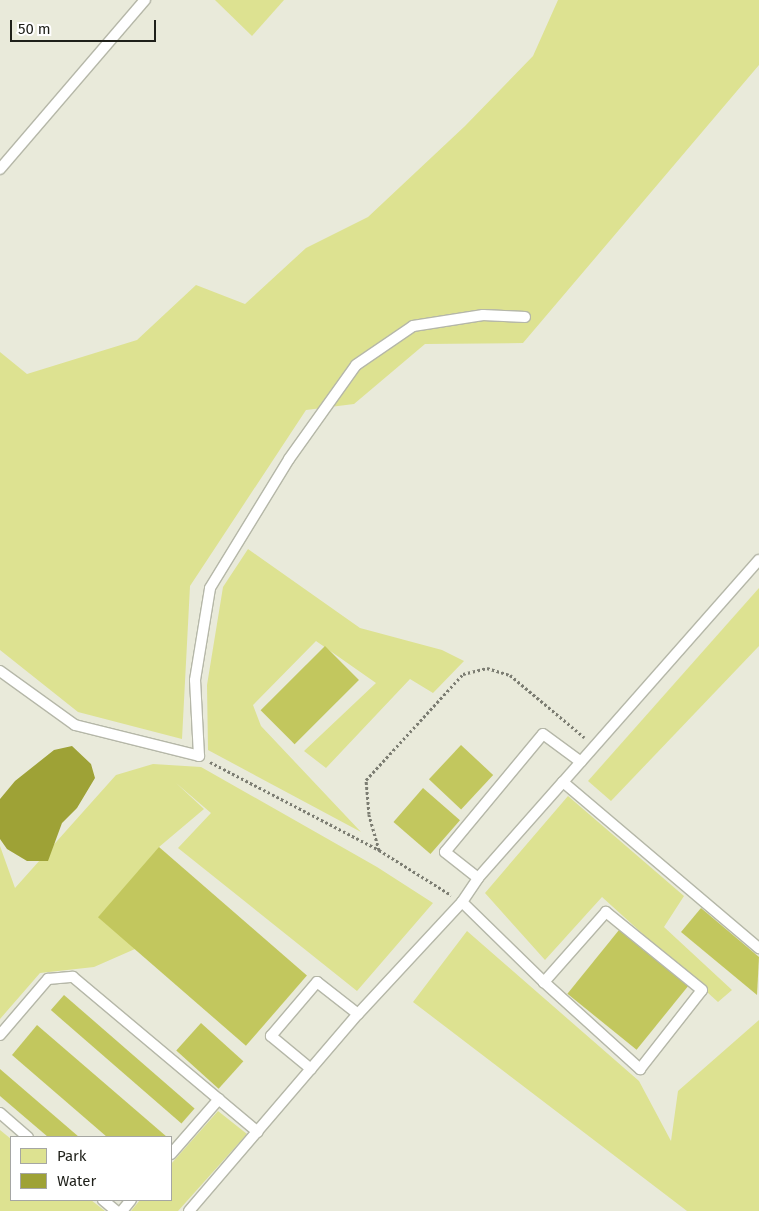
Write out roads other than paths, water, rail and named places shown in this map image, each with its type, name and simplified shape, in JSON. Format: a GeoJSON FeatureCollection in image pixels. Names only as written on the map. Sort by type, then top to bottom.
{"type":"FeatureCollection","features":[{"type":"Feature","properties":{"kind":"lane"},"geometry":{"type":"LineString","coordinates":[[0,169],[145,0]]}},
{"type":"Feature","properties":{"kind":"lane"},"geometry":{"type":"LineString","coordinates":[[0,671],[75,724],[199,756],[195,680],[210,588],[289,459],[356,365],[413,326],[483,315],[525,317]]}},
{"type":"Feature","properties":{"kind":"lane"},"geometry":{"type":"LineString","coordinates":[[189,1211],[358,1014],[462,902],[478,878],[596,747],[759,560]]}},
{"type":"Feature","properties":{"kind":"lane"},"geometry":{"type":"LineString","coordinates":[[478,878],[445,852],[543,734],[581,762]]}},
{"type":"Feature","properties":{"kind":"lane"},"geometry":{"type":"LineString","coordinates":[[563,782],[759,948]]}},
{"type":"Feature","properties":{"kind":"lane"},"geometry":{"type":"LineString","coordinates":[[462,902],[544,982],[640,1069],[702,990],[606,912],[544,982]]}},
{"type":"Feature","properties":{"kind":"lane"},"geometry":{"type":"LineString","coordinates":[[0,1034],[48,980],[73,977],[258,1132]]}},
{"type":"Feature","properties":{"kind":"lane"},"geometry":{"type":"LineString","coordinates":[[311,1069],[272,1036],[318,982],[358,1014]]}},
{"type":"Feature","properties":{"kind":"lane"},"geometry":{"type":"LineString","coordinates":[[172,1153],[219,1099]]}},
{"type":"Feature","properties":{"kind":"lane"},"geometry":{"type":"LineString","coordinates":[[0,1114],[27,1136]]}},
{"type":"Feature","properties":{"kind":"lane"},"geometry":{"type":"LineString","coordinates":[[104,1201],[116,1211]]}},
{"type":"Feature","properties":{"kind":"lane"},"geometry":{"type":"LineString","coordinates":[[122,1211],[130,1201]]}},
{"type":"Feature","properties":{"kind":"water"},"geometry":{"type":"Polygon","coordinates":[[[72,746],[91,764],[95,778],[77,808],[62,823],[48,861],[27,861],[7,849],[0,839],[0,799],[15,781],[54,750],[72,746]]]}}]}
